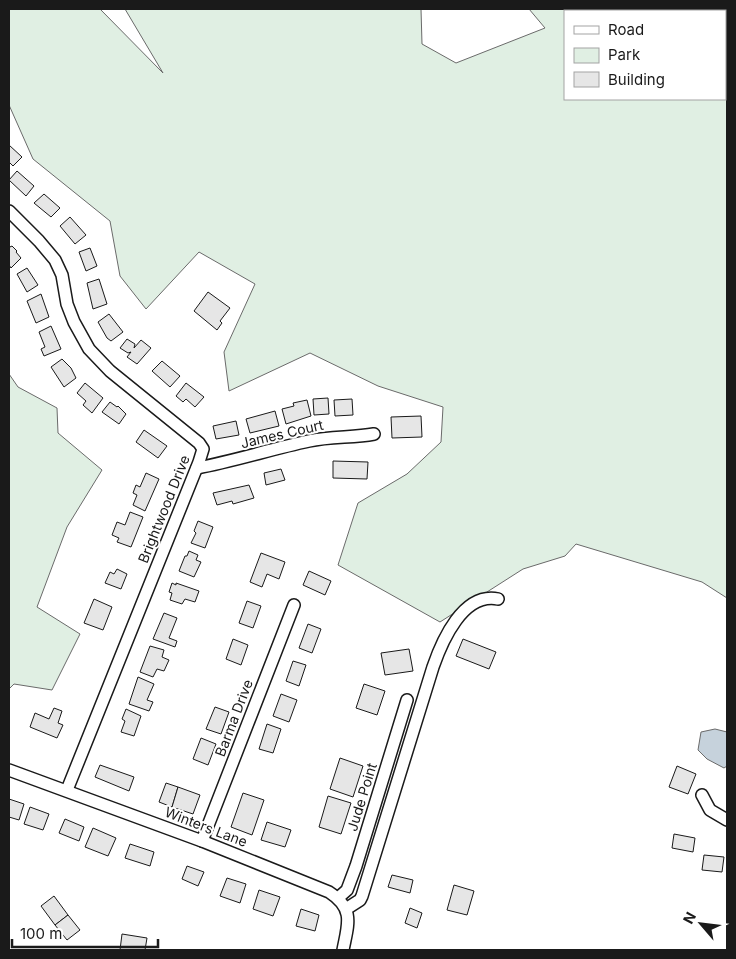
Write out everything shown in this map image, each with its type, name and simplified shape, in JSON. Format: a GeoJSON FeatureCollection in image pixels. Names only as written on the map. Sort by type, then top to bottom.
{"type":"FeatureCollection","features":[{"type":"Feature","properties":{"kind":"street","name":"Brightwood Drive"},"geometry":{"type":"LineString","coordinates":[[9,211],[40,241],[55,260],[62,275],[67,304],[74,322],[89,349],[110,371],[199,443],[203,449],[67,790]]}},
{"type":"Feature","properties":{"kind":"street","name":"James Court"},"geometry":{"type":"LineString","coordinates":[[197,468],[222,464],[310,441],[374,434]]}},
{"type":"Feature","properties":{"kind":"street"},"geometry":{"type":"LineString","coordinates":[[342,950],[348,925],[346,909],[360,900],[362,896],[432,667],[441,645],[453,624],[465,611],[483,598],[498,599]]}},
{"type":"Feature","properties":{"kind":"street","name":"Barma Drive"},"geometry":{"type":"LineString","coordinates":[[202,841],[294,605]]}},
{"type":"Feature","properties":{"kind":"street","name":"Jude Point"},"geometry":{"type":"LineString","coordinates":[[338,898],[347,890],[356,866],[407,700]]}},
{"type":"Feature","properties":{"kind":"street","name":"Winters Lane"},"geometry":{"type":"LineString","coordinates":[[9,770],[67,790],[312,884],[338,898],[346,909]]}},
{"type":"Feature","properties":{"kind":"street"},"geometry":{"type":"LineString","coordinates":[[702,795],[710,810],[727,820]]}},
{"type":"Feature","properties":{"kind":"green space"},"geometry":{"type":"Polygon","coordinates":[[[9,9],[100,9],[163,73],[125,9],[421,9],[422,44],[456,63],[545,28],[529,9],[627,9],[564,10],[564,100],[726,100],[726,40],[727,598],[702,582],[576,544],[565,556],[523,569],[440,622],[338,565],[358,503],[407,474],[441,442],[443,407],[378,386],[310,353],[229,391],[224,352],[255,284],[199,252],[146,309],[120,276],[110,221],[33,159],[9,105],[9,9]]]}},
{"type":"Feature","properties":{"kind":"green space"},"geometry":{"type":"Polygon","coordinates":[[[9,374],[18,387],[57,408],[58,433],[102,470],[67,527],[37,607],[80,634],[52,690],[14,684],[9,689],[9,374]]]}},
{"type":"Feature","properties":{"kind":"shaded area"},"geometry":{"type":"Polygon","coordinates":[[[715,729],[727,732],[727,766],[724,768],[707,759],[698,750],[701,732],[715,729]]]}},
{"type":"Feature","properties":{"kind":"building"},"geometry":{"type":"Polygon","coordinates":[[[9,145],[22,157],[13,166],[9,162],[9,145]]]}},
{"type":"Feature","properties":{"kind":"building"},"geometry":{"type":"Polygon","coordinates":[[[17,171],[34,186],[26,196],[9,180],[17,171]]]}},
{"type":"Feature","properties":{"kind":"building"},"geometry":{"type":"Polygon","coordinates":[[[44,194],[60,208],[51,217],[34,203],[44,194]]]}},
{"type":"Feature","properties":{"kind":"building"},"geometry":{"type":"Polygon","coordinates":[[[70,217],[86,235],[75,244],[60,226],[70,217]]]}},
{"type":"Feature","properties":{"kind":"building"},"geometry":{"type":"Polygon","coordinates":[[[9,245],[17,251],[21,258],[11,268],[9,265],[9,245]]]}},
{"type":"Feature","properties":{"kind":"building"},"geometry":{"type":"Polygon","coordinates":[[[90,248],[97,266],[86,271],[79,252],[90,248]]]}},
{"type":"Feature","properties":{"kind":"building"},"geometry":{"type":"Polygon","coordinates":[[[27,268],[38,285],[27,292],[17,274],[27,268]]]}},
{"type":"Feature","properties":{"kind":"building"},"geometry":{"type":"Polygon","coordinates":[[[99,279],[107,304],[93,309],[87,283],[99,279]]]}},
{"type":"Feature","properties":{"kind":"building"},"geometry":{"type":"Polygon","coordinates":[[[208,292],[230,308],[220,321],[222,323],[217,330],[194,311],[208,292]]]}},
{"type":"Feature","properties":{"kind":"building"},"geometry":{"type":"Polygon","coordinates":[[[41,294],[49,317],[36,323],[27,301],[41,294]]]}},
{"type":"Feature","properties":{"kind":"building"},"geometry":{"type":"Polygon","coordinates":[[[109,314],[123,332],[111,341],[107,338],[98,322],[109,314]]]}},
{"type":"Feature","properties":{"kind":"building"},"geometry":{"type":"Polygon","coordinates":[[[51,326],[61,349],[44,356],[41,349],[45,347],[39,332],[51,326]]]}},
{"type":"Feature","properties":{"kind":"building"},"geometry":{"type":"Polygon","coordinates":[[[127,339],[135,344],[134,348],[141,340],[151,348],[137,364],[127,357],[131,352],[128,353],[120,348],[127,339]]]}},
{"type":"Feature","properties":{"kind":"building"},"geometry":{"type":"Polygon","coordinates":[[[62,359],[71,368],[76,378],[64,387],[51,367],[62,359]]]}},
{"type":"Feature","properties":{"kind":"building"},"geometry":{"type":"Polygon","coordinates":[[[162,361],[180,376],[170,387],[152,371],[162,361]]]}},
{"type":"Feature","properties":{"kind":"building"},"geometry":{"type":"Polygon","coordinates":[[[85,383],[103,398],[92,413],[83,405],[86,401],[77,393],[85,383]]]}},
{"type":"Feature","properties":{"kind":"building"},"geometry":{"type":"Polygon","coordinates":[[[186,383],[204,397],[195,407],[186,399],[183,402],[176,396],[186,383]]]}},
{"type":"Feature","properties":{"kind":"building"},"geometry":{"type":"Polygon","coordinates":[[[328,398],[329,414],[314,415],[313,399],[328,398]]]}},
{"type":"Feature","properties":{"kind":"building"},"geometry":{"type":"Polygon","coordinates":[[[352,399],[353,415],[335,416],[334,400],[352,399]]]}},
{"type":"Feature","properties":{"kind":"building"},"geometry":{"type":"Polygon","coordinates":[[[307,400],[311,416],[286,424],[282,409],[294,406],[293,403],[307,400]]]}},
{"type":"Feature","properties":{"kind":"building"},"geometry":{"type":"Polygon","coordinates":[[[110,402],[118,406],[126,414],[119,424],[102,412],[110,402]]]}},
{"type":"Feature","properties":{"kind":"building"},"geometry":{"type":"Polygon","coordinates":[[[275,411],[279,426],[250,433],[246,419],[275,411]]]}},
{"type":"Feature","properties":{"kind":"building"},"geometry":{"type":"Polygon","coordinates":[[[421,416],[422,437],[392,438],[391,417],[421,416]]]}},
{"type":"Feature","properties":{"kind":"building"},"geometry":{"type":"Polygon","coordinates":[[[236,421],[239,435],[216,439],[213,426],[236,421]]]}},
{"type":"Feature","properties":{"kind":"building"},"geometry":{"type":"Polygon","coordinates":[[[144,430],[167,446],[158,458],[136,442],[144,430]]]}},
{"type":"Feature","properties":{"kind":"building"},"geometry":{"type":"Polygon","coordinates":[[[333,461],[368,462],[367,479],[333,478],[333,461]]]}},
{"type":"Feature","properties":{"kind":"building"},"geometry":{"type":"Polygon","coordinates":[[[281,469],[285,480],[266,485],[264,473],[281,469]]]}},
{"type":"Feature","properties":{"kind":"building"},"geometry":{"type":"Polygon","coordinates":[[[146,473],[159,479],[145,511],[133,505],[137,495],[133,493],[136,485],[140,487],[146,473]]]}},
{"type":"Feature","properties":{"kind":"building"},"geometry":{"type":"Polygon","coordinates":[[[249,485],[254,498],[233,504],[232,501],[217,505],[213,493],[249,485]]]}},
{"type":"Feature","properties":{"kind":"building"},"geometry":{"type":"Polygon","coordinates":[[[130,512],[143,517],[131,547],[117,542],[119,538],[112,535],[117,522],[125,525],[130,512]]]}},
{"type":"Feature","properties":{"kind":"building"},"geometry":{"type":"Polygon","coordinates":[[[198,521],[213,527],[205,548],[191,543],[196,533],[194,531],[198,521]]]}},
{"type":"Feature","properties":{"kind":"building"},"geometry":{"type":"Polygon","coordinates":[[[189,551],[198,555],[196,560],[201,562],[194,577],[179,571],[189,551]]]}},
{"type":"Feature","properties":{"kind":"building"},"geometry":{"type":"Polygon","coordinates":[[[261,553],[285,562],[279,579],[267,574],[262,587],[250,582],[261,553]]]}},
{"type":"Feature","properties":{"kind":"building"},"geometry":{"type":"Polygon","coordinates":[[[117,569],[127,574],[121,589],[105,583],[110,572],[114,574],[117,569]]]}},
{"type":"Feature","properties":{"kind":"building"},"geometry":{"type":"Polygon","coordinates":[[[309,571],[331,581],[325,595],[303,585],[309,571]]]}},
{"type":"Feature","properties":{"kind":"building"},"geometry":{"type":"Polygon","coordinates":[[[172,583],[199,591],[195,602],[185,599],[182,604],[170,600],[172,593],[169,592],[172,583]]]}},
{"type":"Feature","properties":{"kind":"building"},"geometry":{"type":"Polygon","coordinates":[[[94,599],[112,607],[103,630],[84,623],[94,599]]]}},
{"type":"Feature","properties":{"kind":"building"},"geometry":{"type":"Polygon","coordinates":[[[247,601],[261,606],[253,628],[239,623],[247,601]]]}},
{"type":"Feature","properties":{"kind":"building"},"geometry":{"type":"Polygon","coordinates":[[[164,613],[177,618],[169,638],[177,641],[175,647],[153,639],[164,613]]]}},
{"type":"Feature","properties":{"kind":"building"},"geometry":{"type":"Polygon","coordinates":[[[308,624],[321,629],[312,653],[299,648],[308,624]]]}},
{"type":"Feature","properties":{"kind":"building"},"geometry":{"type":"Polygon","coordinates":[[[233,639],[248,645],[241,665],[226,659],[233,639]]]}},
{"type":"Feature","properties":{"kind":"building"},"geometry":{"type":"Polygon","coordinates":[[[463,639],[496,652],[489,669],[456,656],[463,639]]]}},
{"type":"Feature","properties":{"kind":"building"},"geometry":{"type":"Polygon","coordinates":[[[150,646],[164,650],[162,657],[169,660],[164,671],[157,669],[153,677],[140,672],[150,646]]]}},
{"type":"Feature","properties":{"kind":"building"},"geometry":{"type":"Polygon","coordinates":[[[409,649],[413,671],[385,675],[381,653],[409,649]]]}},
{"type":"Feature","properties":{"kind":"building"},"geometry":{"type":"Polygon","coordinates":[[[293,661],[306,665],[299,686],[286,681],[293,661]]]}},
{"type":"Feature","properties":{"kind":"building"},"geometry":{"type":"Polygon","coordinates":[[[138,677],[154,684],[147,700],[153,702],[149,711],[129,704],[138,677]]]}},
{"type":"Feature","properties":{"kind":"building"},"geometry":{"type":"Polygon","coordinates":[[[364,684],[385,691],[377,715],[356,708],[364,684]]]}},
{"type":"Feature","properties":{"kind":"building"},"geometry":{"type":"Polygon","coordinates":[[[281,694],[297,700],[289,722],[273,716],[281,694]]]}},
{"type":"Feature","properties":{"kind":"building"},"geometry":{"type":"Polygon","coordinates":[[[215,707],[229,712],[221,734],[206,729],[215,707]]]}},
{"type":"Feature","properties":{"kind":"building"},"geometry":{"type":"Polygon","coordinates":[[[54,708],[62,711],[58,723],[63,725],[57,738],[30,727],[35,713],[49,719],[54,708]]]}},
{"type":"Feature","properties":{"kind":"building"},"geometry":{"type":"Polygon","coordinates":[[[126,709],[141,716],[134,736],[121,732],[125,721],[122,719],[126,709]]]}},
{"type":"Feature","properties":{"kind":"building"},"geometry":{"type":"Polygon","coordinates":[[[267,724],[281,729],[273,753],[259,749],[267,724]]]}},
{"type":"Feature","properties":{"kind":"building"},"geometry":{"type":"Polygon","coordinates":[[[201,738],[216,744],[208,765],[193,759],[201,738]]]}},
{"type":"Feature","properties":{"kind":"building"},"geometry":{"type":"Polygon","coordinates":[[[340,758],[363,766],[353,797],[330,789],[340,758]]]}},
{"type":"Feature","properties":{"kind":"building"},"geometry":{"type":"Polygon","coordinates":[[[100,765],[134,777],[129,791],[95,777],[100,765]]]}},
{"type":"Feature","properties":{"kind":"building"},"geometry":{"type":"Polygon","coordinates":[[[677,766],[696,774],[688,794],[669,787],[677,766]]]}},
{"type":"Feature","properties":{"kind":"building"},"geometry":{"type":"Polygon","coordinates":[[[166,783],[178,787],[172,807],[159,802],[166,783]]]}},
{"type":"Feature","properties":{"kind":"building"},"geometry":{"type":"Polygon","coordinates":[[[178,787],[200,795],[193,814],[172,807],[178,787]]]}},
{"type":"Feature","properties":{"kind":"building"},"geometry":{"type":"Polygon","coordinates":[[[243,793],[264,800],[252,835],[231,827],[243,793]]]}},
{"type":"Feature","properties":{"kind":"building"},"geometry":{"type":"Polygon","coordinates":[[[328,796],[351,803],[341,834],[319,827],[328,796]]]}},
{"type":"Feature","properties":{"kind":"building"},"geometry":{"type":"Polygon","coordinates":[[[9,799],[24,804],[19,820],[9,817],[9,799]]]}},
{"type":"Feature","properties":{"kind":"building"},"geometry":{"type":"Polygon","coordinates":[[[30,807],[49,814],[43,830],[24,824],[30,807]]]}},
{"type":"Feature","properties":{"kind":"building"},"geometry":{"type":"Polygon","coordinates":[[[65,819],[84,827],[79,841],[59,833],[65,819]]]}},
{"type":"Feature","properties":{"kind":"building"},"geometry":{"type":"Polygon","coordinates":[[[267,822],[291,830],[285,847],[261,840],[267,822]]]}},
{"type":"Feature","properties":{"kind":"building"},"geometry":{"type":"Polygon","coordinates":[[[93,828],[116,838],[108,856],[85,847],[93,828]]]}},
{"type":"Feature","properties":{"kind":"building"},"geometry":{"type":"Polygon","coordinates":[[[674,834],[695,838],[693,852],[672,848],[674,834]]]}},
{"type":"Feature","properties":{"kind":"building"},"geometry":{"type":"Polygon","coordinates":[[[130,844],[154,852],[150,866],[125,858],[130,844]]]}},
{"type":"Feature","properties":{"kind":"building"},"geometry":{"type":"Polygon","coordinates":[[[704,855],[724,857],[722,872],[702,870],[704,855]]]}},
{"type":"Feature","properties":{"kind":"building"},"geometry":{"type":"Polygon","coordinates":[[[187,866],[204,872],[198,886],[182,879],[187,866]]]}},
{"type":"Feature","properties":{"kind":"building"},"geometry":{"type":"Polygon","coordinates":[[[392,875],[413,880],[410,893],[388,887],[392,875]]]}},
{"type":"Feature","properties":{"kind":"building"},"geometry":{"type":"Polygon","coordinates":[[[227,878],[246,884],[240,903],[220,896],[227,878]]]}},
{"type":"Feature","properties":{"kind":"building"},"geometry":{"type":"Polygon","coordinates":[[[454,885],[474,891],[467,915],[447,910],[454,885]]]}},
{"type":"Feature","properties":{"kind":"building"},"geometry":{"type":"Polygon","coordinates":[[[259,890],[280,897],[273,916],[253,909],[259,890]]]}},
{"type":"Feature","properties":{"kind":"building"},"geometry":{"type":"Polygon","coordinates":[[[54,896],[68,915],[55,925],[41,906],[54,896]]]}},
{"type":"Feature","properties":{"kind":"building"},"geometry":{"type":"Polygon","coordinates":[[[410,908],[422,913],[417,928],[405,923],[410,908]]]}},
{"type":"Feature","properties":{"kind":"building"},"geometry":{"type":"Polygon","coordinates":[[[301,909],[319,915],[315,931],[296,926],[301,909]]]}},
{"type":"Feature","properties":{"kind":"building"},"geometry":{"type":"Polygon","coordinates":[[[68,915],[80,930],[67,940],[55,925],[68,915]]]}},
{"type":"Feature","properties":{"kind":"building"},"geometry":{"type":"Polygon","coordinates":[[[122,934],[147,938],[145,950],[120,950],[122,934]]]}}]}
